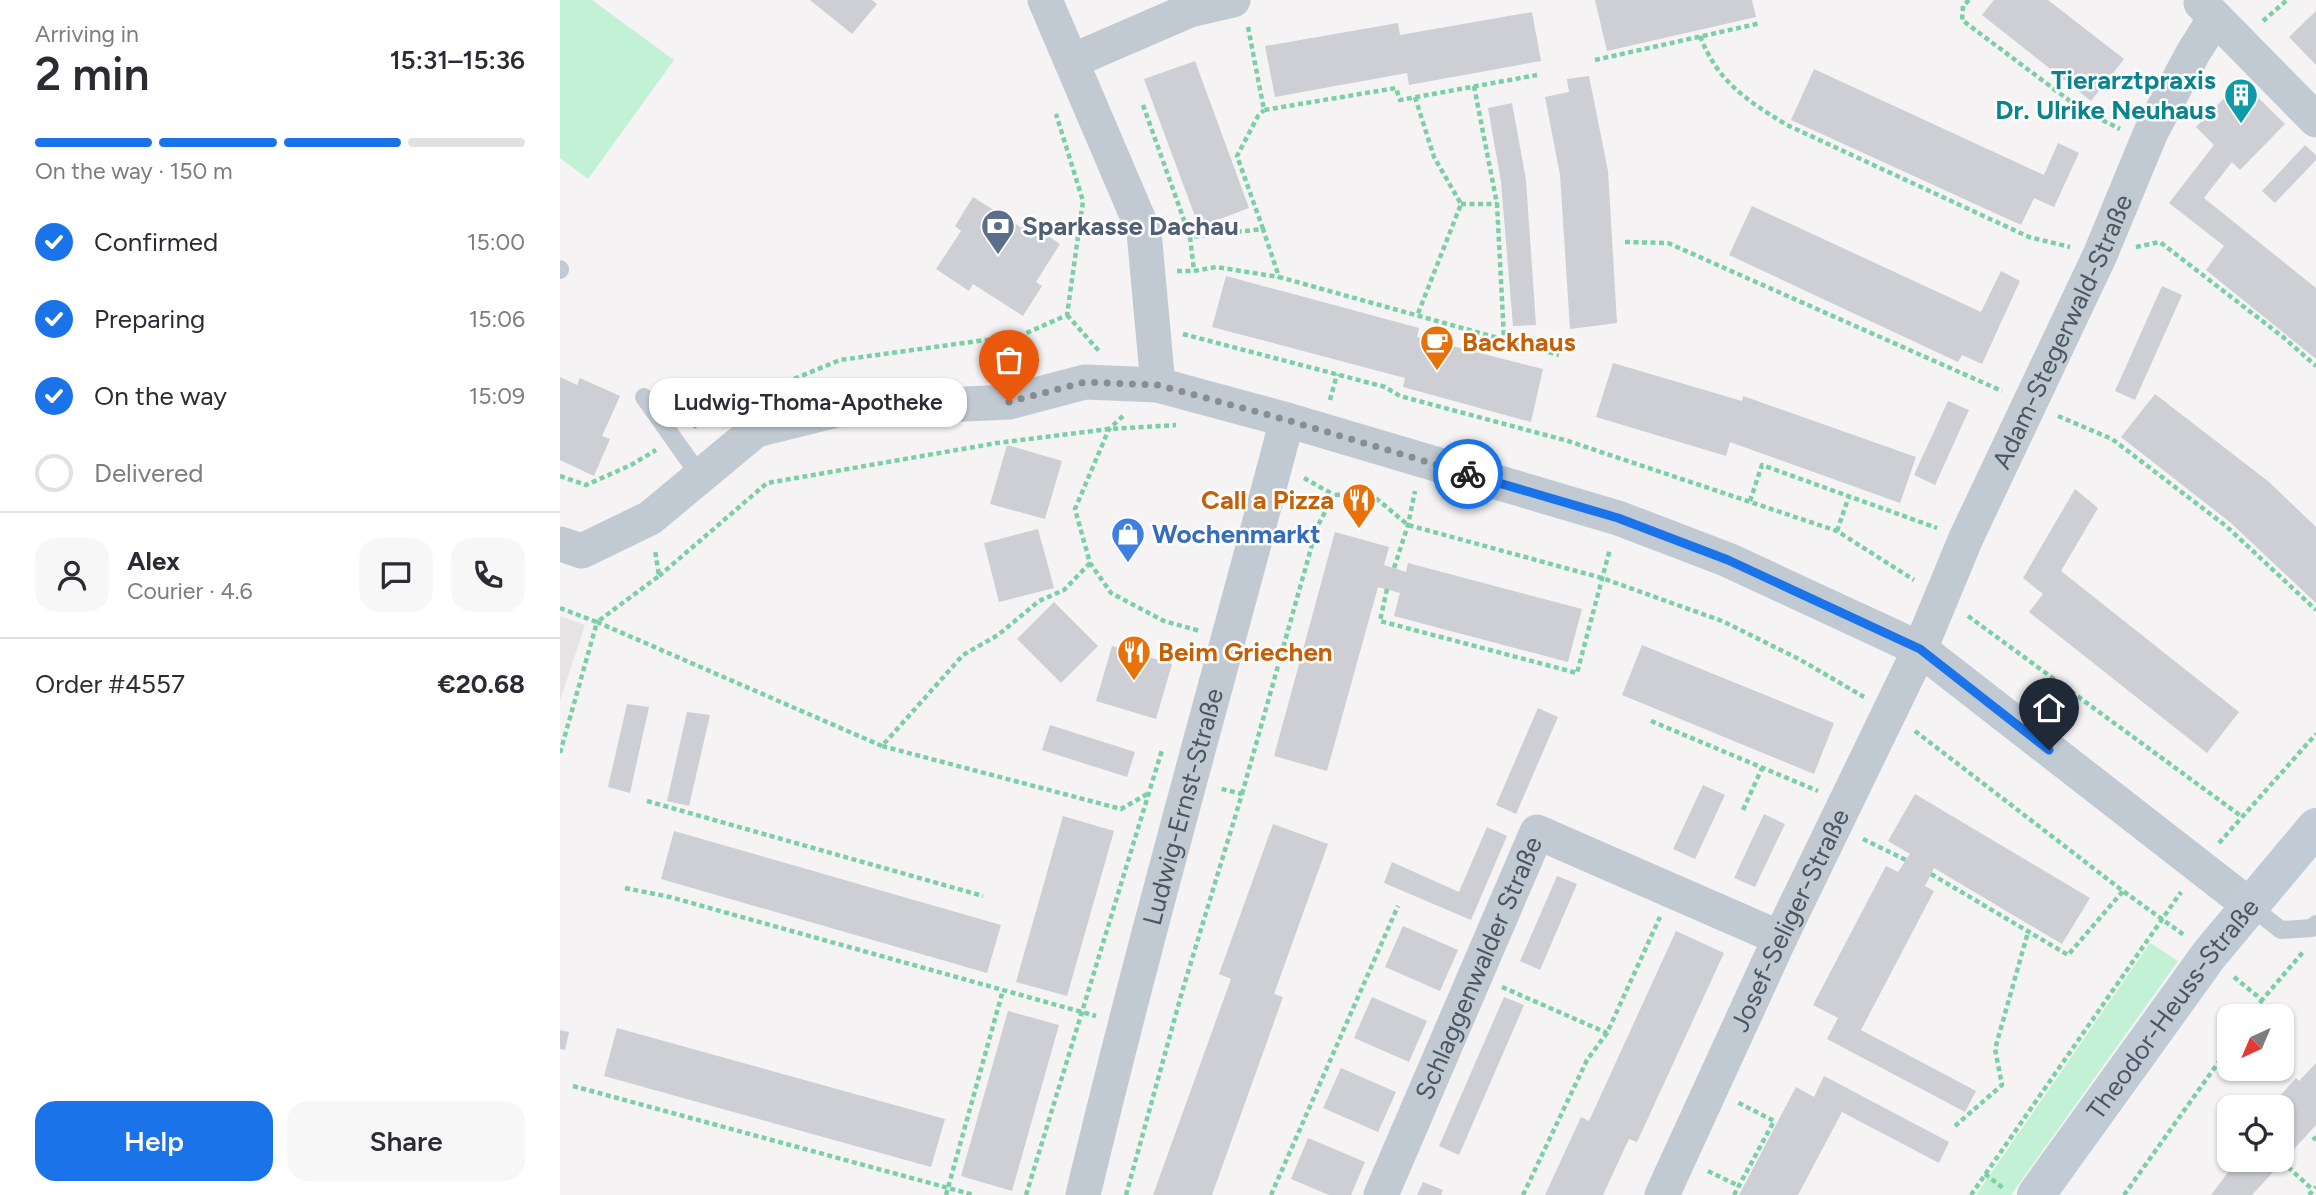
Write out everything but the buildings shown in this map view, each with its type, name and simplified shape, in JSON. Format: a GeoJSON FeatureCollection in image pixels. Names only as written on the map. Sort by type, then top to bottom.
{"type":"FeatureCollection","features":[{"type":"Feature","properties":{"kind":"street"},"geometry":{"type":"LineString","coordinates":[[1045,0],[1144,232],[1158,385]]}},
{"type":"Feature","properties":{"kind":"street"},"geometry":{"type":"LineString","coordinates":[[2206,9],[2316,120]]}},
{"type":"Feature","properties":{"kind":"street","name":"Adam-Stegerwald-Straße"},"geometry":{"type":"LineString","coordinates":[[1920,649],[1965,538],[2100,255],[2151,132],[2193,53],[2206,9]]}},
{"type":"Feature","properties":{"kind":"street"},"geometry":{"type":"LineString","coordinates":[[1072,61],[1190,10],[1240,12]]}},
{"type":"Feature","properties":{"kind":"street"},"geometry":{"type":"LineString","coordinates":[[571,547],[649,518],[756,430],[837,410],[1009,402],[1085,382],[1158,385],[1287,420],[1618,518],[1728,560],[1920,649],[2249,905]]}},
{"type":"Feature","properties":{"kind":"street","name":"Ludwig-Ernst-Straße"},"geometry":{"type":"LineString","coordinates":[[1083,1195],[1124,1024],[1191,781],[1208,637],[1287,420]]}},
{"type":"Feature","properties":{"kind":"street","name":"Josef-Seliger-Straße"},"geometry":{"type":"LineString","coordinates":[[1662,1195],[1780,938],[1920,649]]}},
{"type":"Feature","properties":{"kind":"street","name":"Theodor-Heuss-Straße"},"geometry":{"type":"LineString","coordinates":[[2036,1195],[2208,955],[2316,827]]}},
{"type":"Feature","properties":{"kind":"street","name":"Schlaggenwalder Straße"},"geometry":{"type":"LineString","coordinates":[[1381,1195],[1537,832],[1780,938]]}},
{"type":"Feature","properties":{"kind":"lane"},"geometry":{"type":"LineString","coordinates":[[644,397],[700,476]]}},
{"type":"Feature","properties":{"kind":"lane"},"geometry":{"type":"LineString","coordinates":[[2249,905],[2281,930],[2315,928]]}},
{"type":"Feature","properties":{"kind":"path"},"geometry":{"type":"LineString","coordinates":[[1969,0],[1963,6],[1962,20],[2082,110],[2128,132],[2151,132]]}},
{"type":"Feature","properties":{"kind":"path"},"geometry":{"type":"LineString","coordinates":[[1240,12],[1264,110]]}},
{"type":"Feature","properties":{"kind":"path"},"geometry":{"type":"LineString","coordinates":[[1595,60],[1761,23]]}},
{"type":"Feature","properties":{"kind":"path"},"geometry":{"type":"LineString","coordinates":[[1700,36],[1709,59],[1724,80],[1753,104],[1787,125],[2029,237],[2100,255],[2160,242],[2283,337],[2316,366]]}},
{"type":"Feature","properties":{"kind":"path"},"geometry":{"type":"LineString","coordinates":[[1279,277],[1237,156],[1258,116],[1264,110],[1396,89],[1400,100],[1537,75]]}},
{"type":"Feature","properties":{"kind":"path"},"geometry":{"type":"LineString","coordinates":[[1474,86],[1497,204],[1504,339]]}},
{"type":"Feature","properties":{"kind":"path"},"geometry":{"type":"LineString","coordinates":[[1415,97],[1434,157],[1461,204]]}},
{"type":"Feature","properties":{"kind":"path"},"geometry":{"type":"LineString","coordinates":[[560,476],[586,485],[631,466],[724,408],[840,360],[1023,335],[1067,315],[1083,201],[1053,102]]}},
{"type":"Feature","properties":{"kind":"path"},"geometry":{"type":"LineString","coordinates":[[1143,105],[1190,237],[1195,271]]}},
{"type":"Feature","properties":{"kind":"path"},"geometry":{"type":"LineString","coordinates":[[1461,204],[1497,204]]}},
{"type":"Feature","properties":{"kind":"path"},"geometry":{"type":"LineString","coordinates":[[1417,316],[1461,204]]}},
{"type":"Feature","properties":{"kind":"path"},"geometry":{"type":"LineString","coordinates":[[1190,237],[1262,229]]}},
{"type":"Feature","properties":{"kind":"path"},"geometry":{"type":"LineString","coordinates":[[1625,242],[1668,243],[2112,439],[2226,526],[2316,610]]}},
{"type":"Feature","properties":{"kind":"path"},"geometry":{"type":"LineString","coordinates":[[1147,271],[1195,271],[1216,267],[1279,277],[1559,355]]}},
{"type":"Feature","properties":{"kind":"path"},"geometry":{"type":"LineString","coordinates":[[1158,385],[1109,429],[1075,509],[1090,563],[1111,593],[1164,621],[1208,637]]}},
{"type":"Feature","properties":{"kind":"path"},"geometry":{"type":"LineString","coordinates":[[560,753],[597,622],[659,576],[767,482],[908,457],[1109,429],[1179,425]]}},
{"type":"Feature","properties":{"kind":"path"},"geometry":{"type":"LineString","coordinates":[[1395,568],[1422,461]]}},
{"type":"Feature","properties":{"kind":"path"},"geometry":{"type":"LineString","coordinates":[[1750,501],[1762,466],[1965,538]]}},
{"type":"Feature","properties":{"kind":"path"},"geometry":{"type":"LineString","coordinates":[[1126,1195],[1317,527],[1334,495],[1371,494],[1408,525],[1602,578],[1722,621],[1799,659],[1890,712],[2123,891],[2162,917],[2262,1000]]}},
{"type":"Feature","properties":{"kind":"path"},"geometry":{"type":"LineString","coordinates":[[1836,531],[1849,496]]}},
{"type":"Feature","properties":{"kind":"path"},"geometry":{"type":"LineString","coordinates":[[649,518],[659,576]]}},
{"type":"Feature","properties":{"kind":"path"},"geometry":{"type":"LineString","coordinates":[[1387,589],[1380,621],[1577,673],[1618,518]]}},
{"type":"Feature","properties":{"kind":"path"},"geometry":{"type":"LineString","coordinates":[[882,746],[962,655],[999,635],[1040,601],[1064,590],[1090,563]]}},
{"type":"Feature","properties":{"kind":"path"},"geometry":{"type":"LineString","coordinates":[[560,608],[882,746],[1121,809],[1149,794],[1191,781],[1242,794]]}},
{"type":"Feature","properties":{"kind":"path"},"geometry":{"type":"LineString","coordinates":[[1651,721],[1762,768],[1840,814],[1906,860]]}},
{"type":"Feature","properties":{"kind":"path"},"geometry":{"type":"LineString","coordinates":[[1971,1195],[2162,917],[2241,816],[2316,734]]}},
{"type":"Feature","properties":{"kind":"path"},"geometry":{"type":"LineString","coordinates":[[1026,1195],[1164,743]]}},
{"type":"Feature","properties":{"kind":"path"},"geometry":{"type":"LineString","coordinates":[[1743,810],[1762,768]]}},
{"type":"Feature","properties":{"kind":"path"},"geometry":{"type":"LineString","coordinates":[[647,801],[983,896]]}},
{"type":"Feature","properties":{"kind":"path"},"geometry":{"type":"LineString","coordinates":[[1931,874],[2068,955],[2123,891]]}},
{"type":"Feature","properties":{"kind":"path"},"geometry":{"type":"LineString","coordinates":[[625,888],[670,897],[1124,1024]]}},
{"type":"Feature","properties":{"kind":"path"},"geometry":{"type":"LineString","coordinates":[[1523,1195],[1587,1060],[1607,1033],[1672,891]]}},
{"type":"Feature","properties":{"kind":"path"},"geometry":{"type":"LineString","coordinates":[[1271,1195],[1398,906]]}},
{"type":"Feature","properties":{"kind":"path"},"geometry":{"type":"LineString","coordinates":[[1955,1126],[2001,1085],[1995,1049],[2028,932]]}},
{"type":"Feature","properties":{"kind":"path"},"geometry":{"type":"LineString","coordinates":[[2259,1004],[2300,954],[2308,950]]}},
{"type":"Feature","properties":{"kind":"path"},"geometry":{"type":"LineString","coordinates":[[1476,975],[1607,1033]]}},
{"type":"Feature","properties":{"kind":"path"},"geometry":{"type":"LineString","coordinates":[[946,1195],[1003,990]]}},
{"type":"Feature","properties":{"kind":"path"},"geometry":{"type":"LineString","coordinates":[[2124,1195],[2217,1064]]}},
{"type":"Feature","properties":{"kind":"path"},"geometry":{"type":"LineString","coordinates":[[573,1086],[974,1195]]}},
{"type":"Feature","properties":{"kind":"path"},"geometry":{"type":"LineString","coordinates":[[1711,1089],[1774,1121],[1734,1195]]}},
{"type":"Feature","properties":{"kind":"path"},"geometry":{"type":"LineString","coordinates":[[2293,1172],[2313,1191]]}},
{"type":"Feature","properties":{"kind":"path"},"geometry":{"type":"LineString","coordinates":[[1985,1174],[2012,1195]]}},
{"type":"Feature","properties":{"kind":"shaded area"},"geometry":{"type":"Polygon","coordinates":[[[560,616],[585,625],[560,701],[560,616]]]}},
{"type":"Feature","properties":{"kind":"green space"},"geometry":{"type":"Polygon","coordinates":[[[560,0],[592,0],[674,60],[588,179],[560,158],[560,0]]]}},
{"type":"Feature","properties":{"kind":"green space"},"geometry":{"type":"Polygon","coordinates":[[[2150,943],[2178,961],[2011,1195],[1976,1195],[2150,943]]]}},
{"type":"Feature","properties":{"kind":"way so far"},"geometry":{"type":"LineString","coordinates":[[1009,402],[1085,382],[1158,385],[1468,474]]}},
{"type":"Feature","properties":{"kind":"place","name":"Tierarztpraxis Dr. Ulrike Neuhaus"},"geometry":{"type":"Point","coordinates":[2241,125]}},
{"type":"Feature","properties":{"kind":"place","name":"Sparkasse Dachau"},"geometry":{"type":"Point","coordinates":[998,256]}},
{"type":"Feature","properties":{"kind":"place","name":"Backhaus"},"geometry":{"type":"Point","coordinates":[1437,372]}},
{"type":"Feature","properties":{"kind":"place","name":"Ludwig-Thoma-Apotheke"},"geometry":{"type":"Point","coordinates":[1009,402]}},
{"type":"Feature","properties":{"kind":"place","name":"Call a Pizza"},"geometry":{"type":"Point","coordinates":[1359,530]}},
{"type":"Feature","properties":{"kind":"place","name":"Wochenmarkt"},"geometry":{"type":"Point","coordinates":[1128,564]}},
{"type":"Feature","properties":{"kind":"place","name":"Beim Griechen"},"geometry":{"type":"Point","coordinates":[1134,682]}},
{"type":"Feature","properties":{"kind":"route"},"geometry":{"type":"LineString","coordinates":[[1468,474],[1618,518],[1728,560],[1920,649],[2049,750]]}}]}
